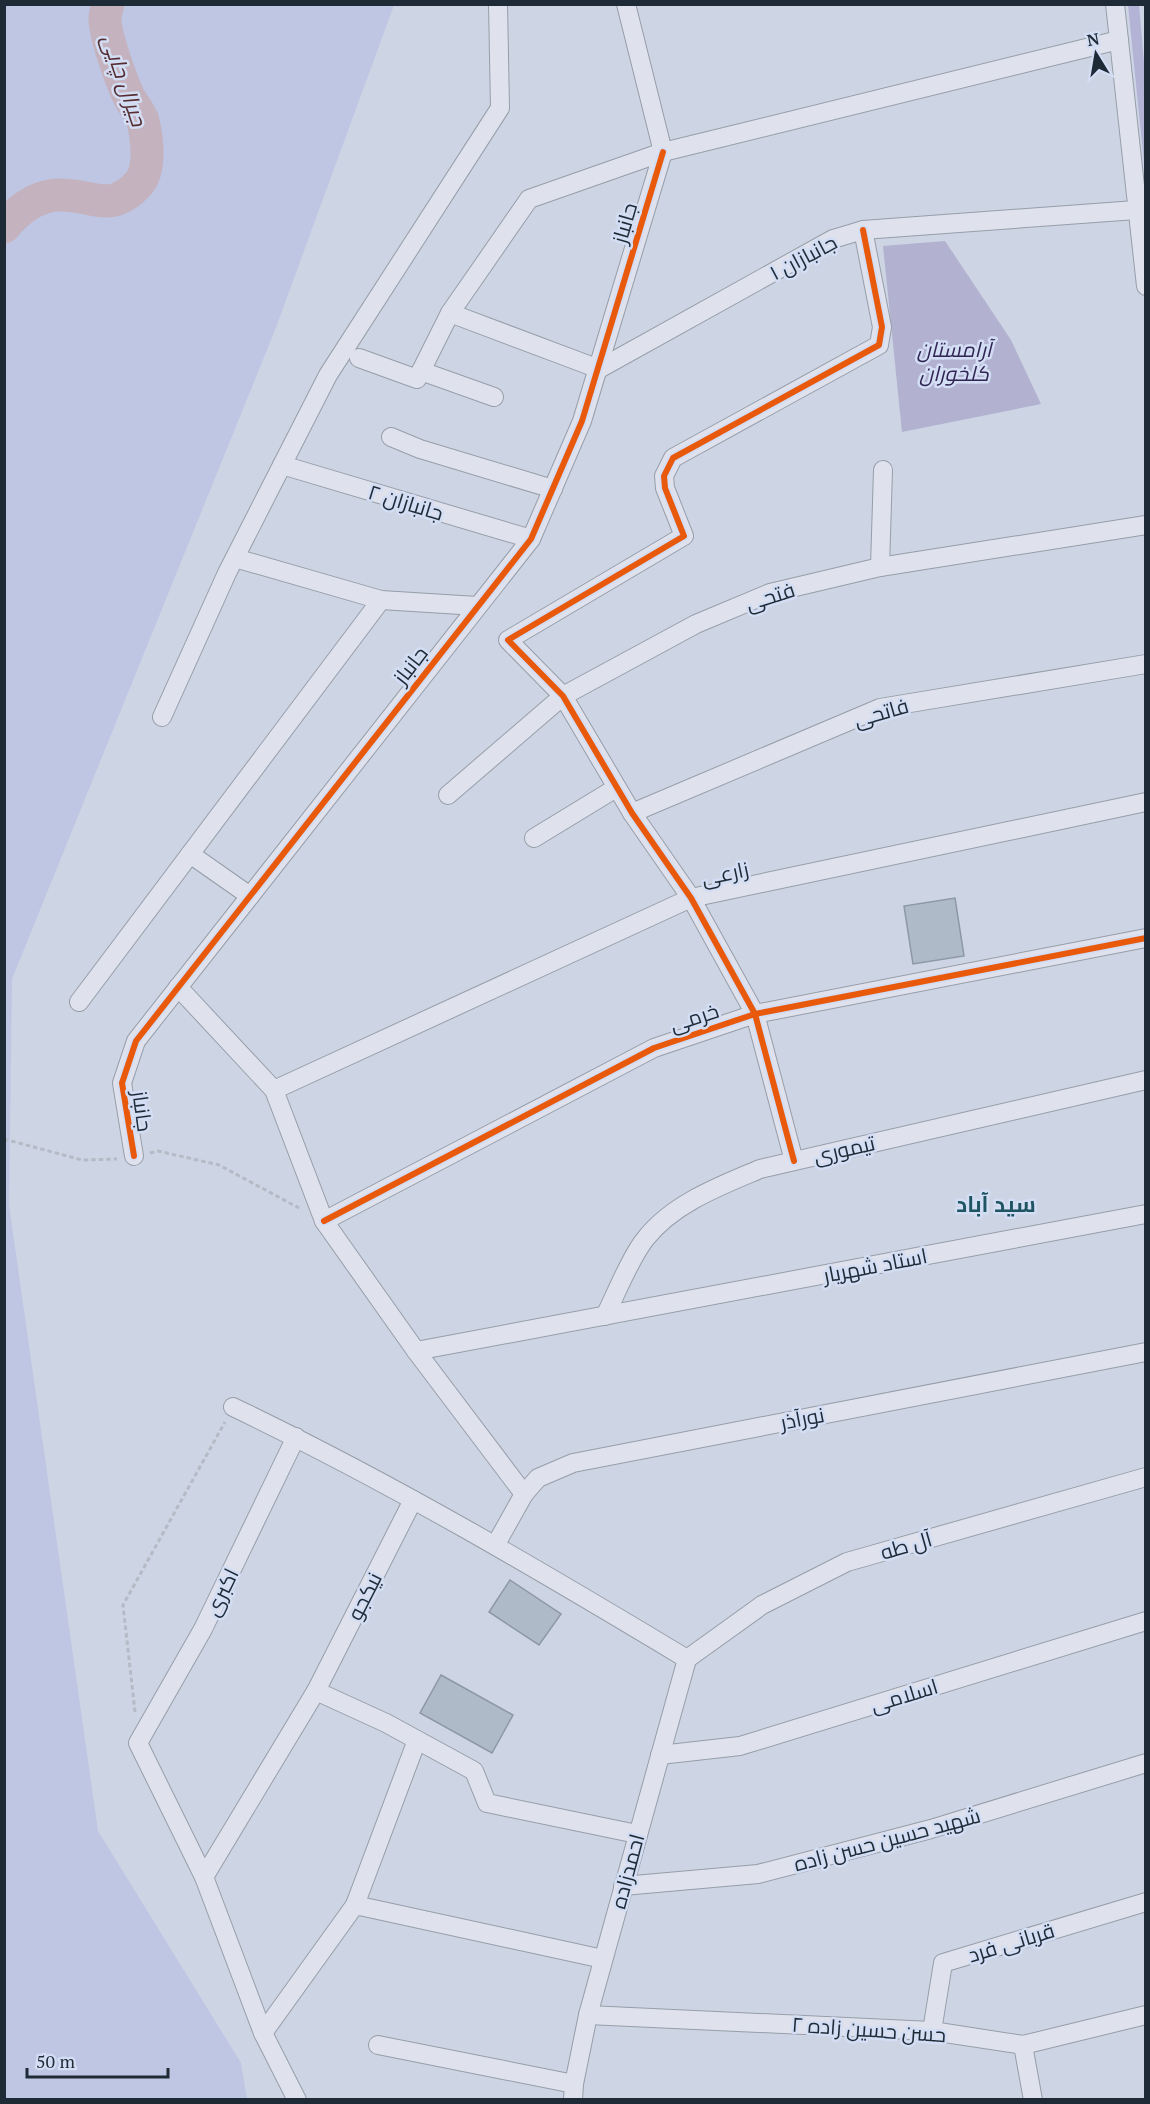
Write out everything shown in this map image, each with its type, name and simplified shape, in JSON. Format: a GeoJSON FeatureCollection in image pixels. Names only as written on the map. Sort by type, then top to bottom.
{"type":"FeatureCollection","features":[{"type":"Feature","properties":{"kind":"street"},"geometry":{"type":"LineString","coordinates":[[162,717],[235,558],[328,375],[500,108],[498,4]]}},
{"type":"Feature","properties":{"kind":"street"},"geometry":{"type":"LineString","coordinates":[[626,4],[663,152]]}},
{"type":"Feature","properties":{"kind":"street"},"geometry":{"type":"LineString","coordinates":[[1116,4],[1146,286]]}},
{"type":"Feature","properties":{"kind":"street"},"geometry":{"type":"LineString","coordinates":[[359,358],[417,379],[450,314],[528,199],[663,152],[1119,40]]}},
{"type":"Feature","properties":{"kind":"street","name":"جانباز"},"geometry":{"type":"LineString","coordinates":[[134,1155],[122,1083],[135,1041],[531,539],[582,421],[663,152]]}},
{"type":"Feature","properties":{"kind":"street","name":"جانبازان ۱"},"geometry":{"type":"LineString","coordinates":[[599,369],[833,239],[862,230],[1137,210]]}},
{"type":"Feature","properties":{"kind":"street"},"geometry":{"type":"LineString","coordinates":[[794,1161],[755,1014],[691,898],[616,788],[563,696],[508,640],[684,536],[665,488],[664,476],[673,459],[879,345],[882,327],[862,230]]}},
{"type":"Feature","properties":{"kind":"street"},"geometry":{"type":"LineString","coordinates":[[450,314],[599,369]]}},
{"type":"Feature","properties":{"kind":"street"},"geometry":{"type":"LineString","coordinates":[[421,371],[494,397]]}},
{"type":"Feature","properties":{"kind":"street"},"geometry":{"type":"LineString","coordinates":[[391,437],[420,449],[553,489]]}},
{"type":"Feature","properties":{"kind":"street","name":"جانبازان ۲"},"geometry":{"type":"LineString","coordinates":[[282,465],[531,539]]}},
{"type":"Feature","properties":{"kind":"street"},"geometry":{"type":"LineString","coordinates":[[880,567],[883,470]]}},
{"type":"Feature","properties":{"kind":"street","name":"فتحی"},"geometry":{"type":"LineString","coordinates":[[448,795],[563,696],[696,624],[770,593],[880,567],[1146,525]]}},
{"type":"Feature","properties":{"kind":"street"},"geometry":{"type":"LineString","coordinates":[[235,558],[381,600],[477,606]]}},
{"type":"Feature","properties":{"kind":"street"},"geometry":{"type":"LineString","coordinates":[[79,1002],[381,600]]}},
{"type":"Feature","properties":{"kind":"street","name":"فاتحی"},"geometry":{"type":"LineString","coordinates":[[632,813],[880,708],[1146,664]]}},
{"type":"Feature","properties":{"kind":"street"},"geometry":{"type":"LineString","coordinates":[[534,838],[616,788]]}},
{"type":"Feature","properties":{"kind":"street","name":"زارعی"},"geometry":{"type":"LineString","coordinates":[[274,1090],[691,898],[1146,802]]}},
{"type":"Feature","properties":{"kind":"street"},"geometry":{"type":"LineString","coordinates":[[190,854],[250,896]]}},
{"type":"Feature","properties":{"kind":"street","name":"خرمی"},"geometry":{"type":"LineString","coordinates":[[324,1221],[654,1048],[755,1014],[1146,938]]}},
{"type":"Feature","properties":{"kind":"street"},"geometry":{"type":"LineString","coordinates":[[178,987],[274,1090],[324,1221],[416,1351],[524,1494]]}},
{"type":"Feature","properties":{"kind":"street","name":"تیموری"},"geometry":{"type":"LineString","coordinates":[[605,1316],[645,1238],[703,1193],[760,1169],[1146,1080]]}},
{"type":"Feature","properties":{"kind":"street","name":"استاد شهریار"},"geometry":{"type":"LineString","coordinates":[[416,1351],[1146,1214]]}},
{"type":"Feature","properties":{"kind":"street","name":"نورآذر"},"geometry":{"type":"LineString","coordinates":[[496,1544],[524,1494],[538,1478],[573,1463],[1146,1352]]}},
{"type":"Feature","properties":{"kind":"street"},"geometry":{"type":"LineString","coordinates":[[233,1407],[296,1437],[496,1544],[687,1659]]}},
{"type":"Feature","properties":{"kind":"street","name":"اکبری"},"geometry":{"type":"LineString","coordinates":[[138,1743],[203,1629],[296,1437]]}},
{"type":"Feature","properties":{"kind":"street","name":"آل طه"},"geometry":{"type":"LineString","coordinates":[[687,1659],[762,1605],[847,1562],[1146,1477]]}},
{"type":"Feature","properties":{"kind":"street","name":"نیکجو"},"geometry":{"type":"LineString","coordinates":[[204,1876],[316,1691],[413,1500]]}},
{"type":"Feature","properties":{"kind":"street","name":"اسلامی"},"geometry":{"type":"LineString","coordinates":[[660,1755],[740,1746],[1146,1621]]}},
{"type":"Feature","properties":{"kind":"street","name":"احمدزاده"},"geometry":{"type":"LineString","coordinates":[[378,2045],[573,2092],[588,2015],[687,1659]]}},
{"type":"Feature","properties":{"kind":"street"},"geometry":{"type":"LineString","coordinates":[[316,1691],[417,1740],[474,1771],[487,1803],[637,1834]]}},
{"type":"Feature","properties":{"kind":"street"},"geometry":{"type":"LineString","coordinates":[[263,2033],[356,1905],[417,1740]]}},
{"type":"Feature","properties":{"kind":"street"},"geometry":{"type":"LineString","coordinates":[[138,1743],[204,1876],[263,2033],[297,2100]]}},
{"type":"Feature","properties":{"kind":"street","name":"شهید حسین حسن زاده"},"geometry":{"type":"LineString","coordinates":[[623,1886],[758,1874],[931,1829],[1146,1763]]}},
{"type":"Feature","properties":{"kind":"street","name":"قربانی فرد"},"geometry":{"type":"LineString","coordinates":[[932,2031],[943,1963],[1146,1902]]}},
{"type":"Feature","properties":{"kind":"street"},"geometry":{"type":"LineString","coordinates":[[356,1905],[603,1959]]}},
{"type":"Feature","properties":{"kind":"street","name":"حسن حسین زاده ۲"},"geometry":{"type":"LineString","coordinates":[[588,2015],[932,2031],[1023,2045],[1146,2015]]}},
{"type":"Feature","properties":{"kind":"street"},"geometry":{"type":"LineString","coordinates":[[1023,2045],[1033,2100]]}},
{"type":"Feature","properties":{"kind":"path"},"geometry":{"type":"LineString","coordinates":[[4,1139],[82,1160],[158,1152],[219,1165],[324,1221]]}},
{"type":"Feature","properties":{"kind":"path"},"geometry":{"type":"LineString","coordinates":[[138,1743],[123,1605],[233,1407]]}},
{"type":"Feature","properties":{"kind":"shaded area"},"geometry":{"type":"Polygon","coordinates":[[[5,4],[394,5],[275,330],[12,979],[9,1205],[98,1831],[241,2063],[247,2099],[5,2099],[5,4]]]}},
{"type":"Feature","properties":{"kind":"shaded area"},"geometry":{"type":"Polygon","coordinates":[[[1128,5],[1139,5],[1146,86],[1145,173],[1128,5]]]}},
{"type":"Feature","properties":{"kind":"green space","name":"آرامستان کلخوران"},"geometry":{"type":"Polygon","coordinates":[[[945,241],[1011,340],[1041,404],[902,432],[883,246],[945,241]]]}},
{"type":"Feature","properties":{"kind":"building"},"geometry":{"type":"Polygon","coordinates":[[[955,898],[964,956],[913,964],[904,906],[955,898]]]}},
{"type":"Feature","properties":{"kind":"building"},"geometry":{"type":"Polygon","coordinates":[[[510,1580],[561,1614],[539,1645],[489,1612],[510,1580]]]}},
{"type":"Feature","properties":{"kind":"building"},"geometry":{"type":"Polygon","coordinates":[[[441,1675],[513,1715],[492,1753],[420,1713],[441,1675]]]}},
{"type":"Feature","properties":{"kind":"waterway","name":"جیرال چایی"},"geometry":{"type":"LineString","coordinates":[[4,227],[21,210],[42,198],[70,195],[100,201],[119,199],[129,193],[143,177],[147,162],[147,144],[142,118],[126,89],[110,46],[105,18],[108,4]]}},
{"type":"Feature","properties":{"kind":"cycle path"},"geometry":{"type":"LineString","coordinates":[[134,1156],[122,1083],[136,1041],[531,539],[582,421],[663,152]]}},
{"type":"Feature","properties":{"kind":"cycle path"},"geometry":{"type":"LineString","coordinates":[[794,1161],[755,1014],[691,898],[632,813],[563,696],[508,640],[684,536],[665,488],[664,476],[673,458],[879,345],[882,327],[863,230]]}},
{"type":"Feature","properties":{"kind":"cycle path"},"geometry":{"type":"LineString","coordinates":[[324,1221],[654,1048],[755,1014],[1146,938]]}},
{"type":"Feature","properties":{"kind":"district","name":"سید آباد"},"geometry":{"type":"Point","coordinates":[996,1203]}}]}
